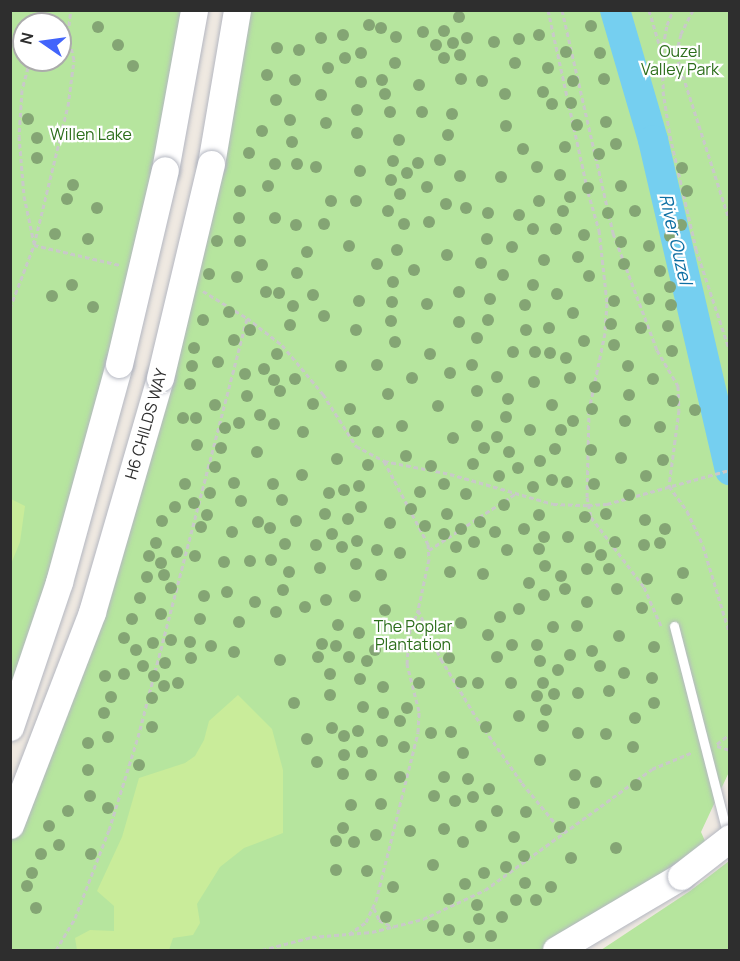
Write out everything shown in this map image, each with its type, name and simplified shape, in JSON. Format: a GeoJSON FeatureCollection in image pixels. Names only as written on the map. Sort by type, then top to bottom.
{"type":"FeatureCollection","features":[{"type":"Feature","properties":{"kind":"street"},"geometry":{"type":"LineString","coordinates":[[10,727],[59,582],[119,364],[165,170],[195,10]]}},
{"type":"Feature","properties":{"kind":"street","name":"H6 CHILDS WAY"},"geometry":{"type":"LineString","coordinates":[[10,825],[92,612],[160,378],[211,164],[237,10]]}},
{"type":"Feature","properties":{"kind":"street"},"geometry":{"type":"LineString","coordinates":[[562,948],[681,876],[728,833]]}},
{"type":"Feature","properties":{"kind":"lane"},"geometry":{"type":"LineString","coordinates":[[674,627],[728,833]]}},
{"type":"Feature","properties":{"kind":"path"},"geometry":{"type":"LineString","coordinates":[[10,308],[34,245],[52,176],[74,71],[68,33],[71,10]]}},
{"type":"Feature","properties":{"kind":"path"},"geometry":{"type":"LineString","coordinates":[[548,10],[588,192],[599,230],[607,303],[605,333],[589,410],[588,505],[591,517],[644,587],[660,626],[667,631],[674,627]]}},
{"type":"Feature","properties":{"kind":"path"},"geometry":{"type":"LineString","coordinates":[[562,10],[613,233],[657,350],[678,386],[679,410],[669,486],[687,511],[703,546],[729,635]]}},
{"type":"Feature","properties":{"kind":"path"},"geometry":{"type":"LineString","coordinates":[[649,10],[662,54]]}},
{"type":"Feature","properties":{"kind":"path"},"geometry":{"type":"LineString","coordinates":[[673,10],[667,25],[662,54],[663,91],[696,249],[729,352]]}},
{"type":"Feature","properties":{"kind":"path"},"geometry":{"type":"LineString","coordinates":[[693,10],[681,33],[676,54],[729,222]]}},
{"type":"Feature","properties":{"kind":"path"},"geometry":{"type":"LineString","coordinates":[[27,72],[22,90],[20,136],[24,196],[34,245]]}},
{"type":"Feature","properties":{"kind":"path"},"geometry":{"type":"LineString","coordinates":[[34,245],[128,267]]}},
{"type":"Feature","properties":{"kind":"path"},"geometry":{"type":"LineString","coordinates":[[202,290],[247,318],[282,345],[323,394],[356,446],[384,461],[450,474],[553,504],[588,505],[607,504],[729,470]]}},
{"type":"Feature","properties":{"kind":"path"},"geometry":{"type":"LineString","coordinates":[[56,951],[75,918],[109,830],[138,737],[247,318]]}},
{"type":"Feature","properties":{"kind":"path"},"geometry":{"type":"LineString","coordinates":[[346,935],[366,922],[374,906],[419,720],[406,664],[409,634],[418,610],[429,550],[384,461]]}},
{"type":"Feature","properties":{"kind":"path"},"geometry":{"type":"LineString","coordinates":[[429,550],[515,494]]}},
{"type":"Feature","properties":{"kind":"path"},"geometry":{"type":"LineString","coordinates":[[418,610],[441,659],[476,717],[522,783],[564,834]]}},
{"type":"Feature","properties":{"kind":"path"},"geometry":{"type":"LineString","coordinates":[[729,734],[716,745],[729,750]]}},
{"type":"Feature","properties":{"kind":"path"},"geometry":{"type":"LineString","coordinates":[[262,951],[312,938],[396,928],[423,919],[485,890],[652,769],[704,748]]}},
{"type":"Feature","properties":{"kind":"path"},"geometry":{"type":"LineString","coordinates":[[374,906],[379,920],[384,925],[396,928]]}},
{"type":"Feature","properties":{"kind":"path"},"geometry":{"type":"LineString","coordinates":[[62,943],[64,951]]}},
{"type":"Feature","properties":{"kind":"green space","name":"Willen Lake"},"geometry":{"type":"Polygon","coordinates":[[[11,11],[194,11],[187,64],[11,727],[11,11]]]}},
{"type":"Feature","properties":{"kind":"green space","name":"The Poplar Plantation"},"geometry":{"type":"Polygon","coordinates":[[[237,11],[729,11],[729,772],[701,832],[705,841],[681,876],[556,950],[11,950],[10,825],[92,612],[237,11]]]}},
{"type":"Feature","properties":{"kind":"green space"},"geometry":{"type":"Polygon","coordinates":[[[11,499],[25,506],[20,542],[11,564],[11,499]]]}},
{"type":"Feature","properties":{"kind":"green space"},"geometry":{"type":"Polygon","coordinates":[[[238,695],[272,729],[283,770],[283,833],[244,848],[220,867],[197,904],[200,923],[193,935],[173,938],[169,950],[77,950],[75,938],[90,930],[114,931],[114,906],[97,891],[122,837],[139,778],[185,763],[195,756],[204,740],[209,721],[238,695]]]}},
{"type":"Feature","properties":{"kind":"green space"},"geometry":{"type":"Polygon","coordinates":[[[729,861],[729,950],[601,950],[690,891],[729,861]]]}},
{"type":"Feature","properties":{"kind":"waterway","name":"River Ouzel"},"geometry":{"type":"LineString","coordinates":[[615,10],[653,140],[730,470]]}},
{"type":"Feature","properties":{"kind":"park label","name":"Ouzel Valley Park"},"geometry":{"type":"Point","coordinates":[680,60]}}]}
